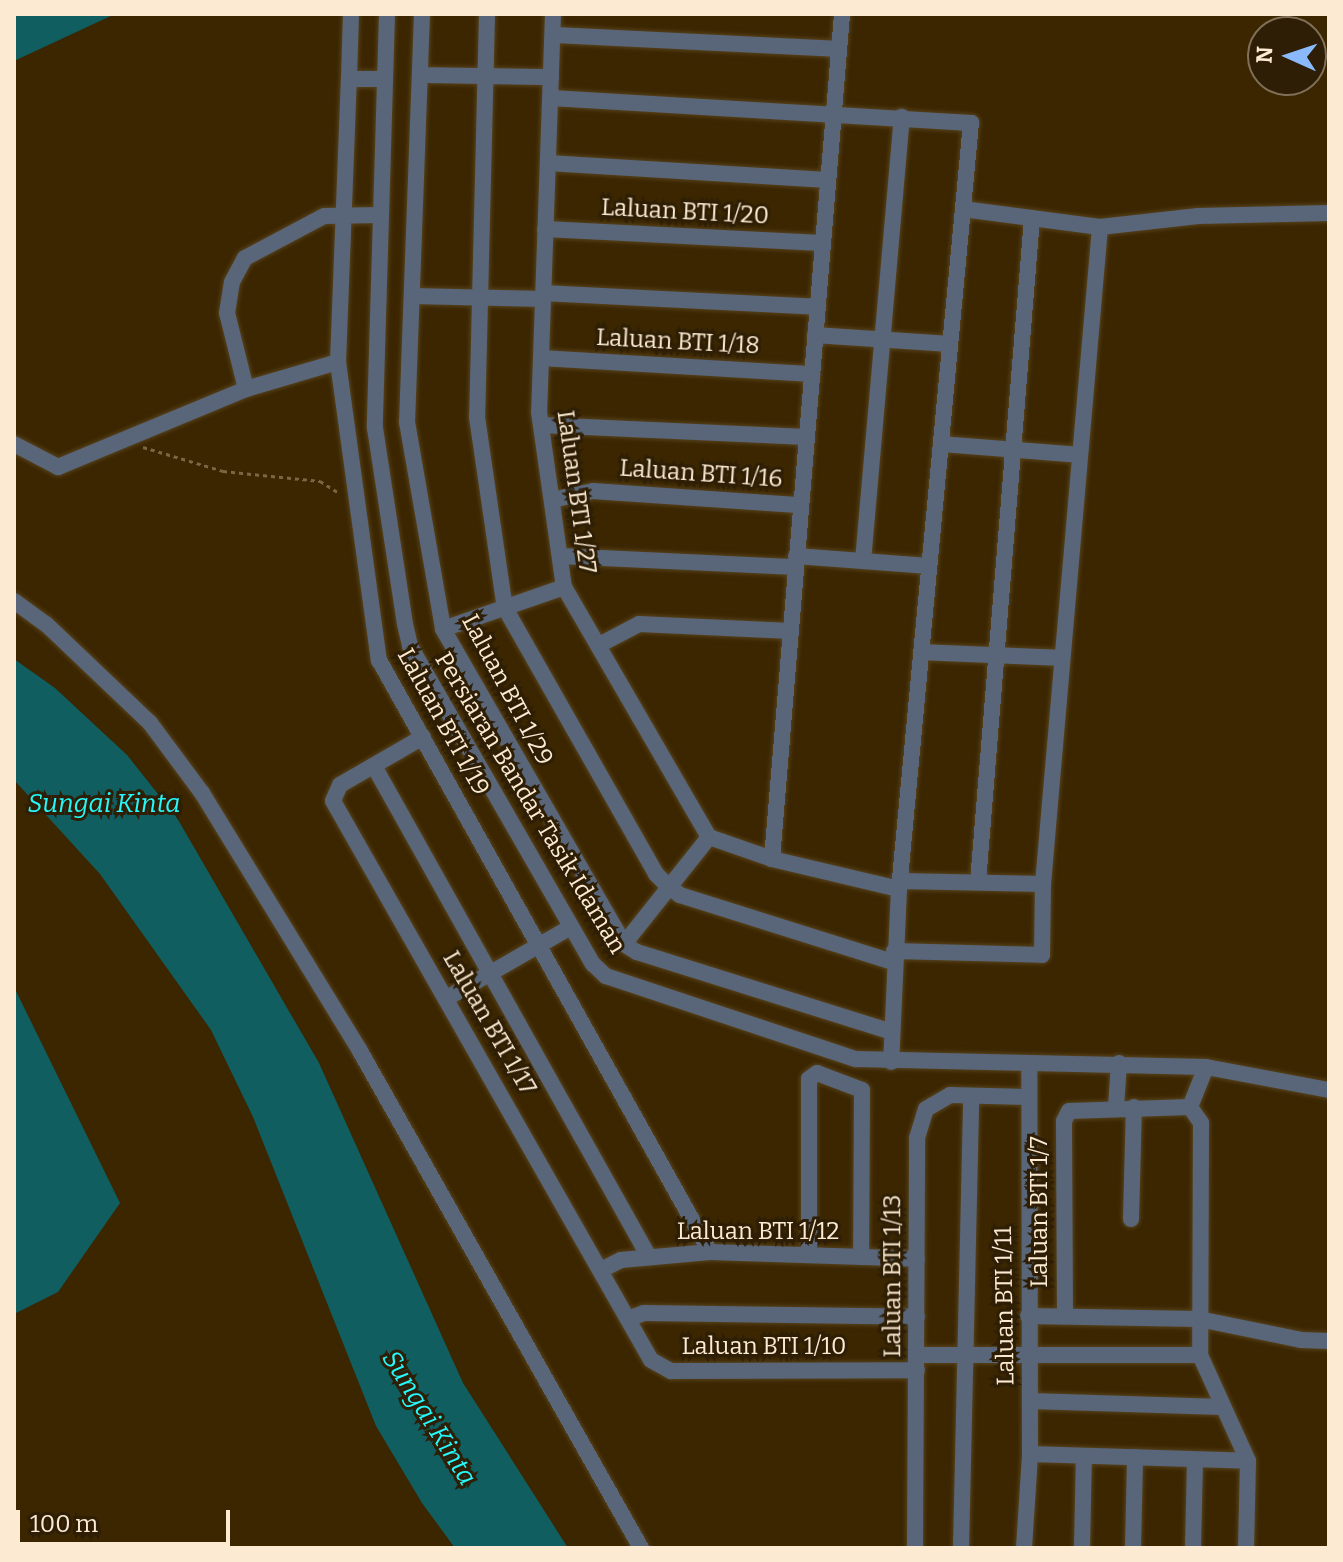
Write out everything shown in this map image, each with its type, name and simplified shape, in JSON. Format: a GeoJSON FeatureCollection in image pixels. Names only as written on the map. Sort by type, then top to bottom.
{"type":"FeatureCollection","features":[{"type":"Feature","properties":{"kind":"street","name":"Laluan BTI 1/19"},"geometry":{"type":"LineString","coordinates":[[351,14],[347,216],[338,362],[374,644],[710,1252]]}},
{"type":"Feature","properties":{"kind":"street","name":"Persiaran Bandar Tasik Idaman"},"geometry":{"type":"LineString","coordinates":[[387,14],[375,428],[410,646],[571,927],[606,976],[856,1059],[1206,1067],[1329,1090]]}},
{"type":"Feature","properties":{"kind":"street","name":"Laluan BTI 1/29"},"geometry":{"type":"LineString","coordinates":[[422,14],[407,422],[443,629],[624,944]]}},
{"type":"Feature","properties":{"kind":"street"},"geometry":{"type":"LineString","coordinates":[[487,14],[477,417],[505,608],[656,874],[680,895],[893,956],[1042,955],[1043,884],[1100,227]]}},
{"type":"Feature","properties":{"kind":"street","name":"Laluan BTI 1/27"},"geometry":{"type":"LineString","coordinates":[[553,14],[541,425],[564,587],[709,837]]}},
{"type":"Feature","properties":{"kind":"street"},"geometry":{"type":"LineString","coordinates":[[772,859],[842,14]]}},
{"type":"Feature","properties":{"kind":"street"},"geometry":{"type":"LineString","coordinates":[[553,35],[838,49]]}},
{"type":"Feature","properties":{"kind":"street"},"geometry":{"type":"LineString","coordinates":[[420,75],[551,77]]}},
{"type":"Feature","properties":{"kind":"street"},"geometry":{"type":"LineString","coordinates":[[349,79],[385,79]]}},
{"type":"Feature","properties":{"kind":"street"},"geometry":{"type":"LineString","coordinates":[[551,98],[832,112],[971,123],[899,885],[889,1031],[891,1062]]}},
{"type":"Feature","properties":{"kind":"street"},"geometry":{"type":"LineString","coordinates":[[863,561],[902,117]]}},
{"type":"Feature","properties":{"kind":"street"},"geometry":{"type":"LineString","coordinates":[[548,163],[827,180]]}},
{"type":"Feature","properties":{"kind":"street"},"geometry":{"type":"LineString","coordinates":[[963,209],[1100,227],[1198,216],[1329,213]]}},
{"type":"Feature","properties":{"kind":"street"},"geometry":{"type":"LineString","coordinates":[[246,389],[227,313],[232,282],[245,258],[308,222],[380,215]]}},
{"type":"Feature","properties":{"kind":"street"},"geometry":{"type":"LineString","coordinates":[[978,882],[1032,218]]}},
{"type":"Feature","properties":{"kind":"street","name":"Laluan BTI 1/20"},"geometry":{"type":"LineString","coordinates":[[545,229],[822,243]]}},
{"type":"Feature","properties":{"kind":"street"},"geometry":{"type":"LineString","coordinates":[[412,296],[543,296],[817,307]]}},
{"type":"Feature","properties":{"kind":"street"},"geometry":{"type":"LineString","coordinates":[[815,335],[950,344]]}},
{"type":"Feature","properties":{"kind":"street","name":"Laluan BTI 1/18"},"geometry":{"type":"LineString","coordinates":[[541,358],[813,374]]}},
{"type":"Feature","properties":{"kind":"street"},"geometry":{"type":"LineString","coordinates":[[14,444],[45,465],[58,467],[246,389],[338,362]]}},
{"type":"Feature","properties":{"kind":"street"},"geometry":{"type":"LineString","coordinates":[[541,425],[807,437]]}},
{"type":"Feature","properties":{"kind":"street"},"geometry":{"type":"LineString","coordinates":[[941,444],[1080,455]]}},
{"type":"Feature","properties":{"kind":"street","name":"Laluan BTI 1/16"},"geometry":{"type":"LineString","coordinates":[[552,500],[593,491],[801,505]]}},
{"type":"Feature","properties":{"kind":"street"},"geometry":{"type":"LineString","coordinates":[[560,556],[863,561],[929,566]]}},
{"type":"Feature","properties":{"kind":"street"},"geometry":{"type":"LineString","coordinates":[[443,629],[564,587]]}},
{"type":"Feature","properties":{"kind":"street"},"geometry":{"type":"LineString","coordinates":[[14,601],[46,624],[150,723],[202,793],[360,1051],[641,1548]]}},
{"type":"Feature","properties":{"kind":"street"},"geometry":{"type":"LineString","coordinates":[[599,645],[639,624],[791,631]]}},
{"type":"Feature","properties":{"kind":"street"},"geometry":{"type":"LineString","coordinates":[[921,652],[1062,658]]}},
{"type":"Feature","properties":{"kind":"street","name":"Laluan BTI 1/17"},"geometry":{"type":"LineString","coordinates":[[423,737],[340,785],[333,801],[628,1319],[659,1368]]}},
{"type":"Feature","properties":{"kind":"street"},"geometry":{"type":"LineString","coordinates":[[374,766],[493,971],[649,1257]]}},
{"type":"Feature","properties":{"kind":"street"},"geometry":{"type":"LineString","coordinates":[[889,1031],[637,952],[624,944],[709,837],[772,859],[899,885],[978,882],[1043,884]]}},
{"type":"Feature","properties":{"kind":"street"},"geometry":{"type":"LineString","coordinates":[[447,998],[571,927]]}},
{"type":"Feature","properties":{"kind":"street"},"geometry":{"type":"LineString","coordinates":[[1116,1107],[1119,1063]]}},
{"type":"Feature","properties":{"kind":"street","name":"Laluan BTI 1/11"},"geometry":{"type":"LineString","coordinates":[[1024,1548],[1030,1454],[1029,1064]]}},
{"type":"Feature","properties":{"kind":"street"},"geometry":{"type":"LineString","coordinates":[[1206,1067],[1190,1107],[1201,1123],[1200,1355],[1248,1461],[1246,1548]]}},
{"type":"Feature","properties":{"kind":"street"},"geometry":{"type":"LineString","coordinates":[[809,1255],[812,1073],[862,1090],[861,1257]]}},
{"type":"Feature","properties":{"kind":"street","name":"Laluan BTI 1/13"},"geometry":{"type":"LineString","coordinates":[[916,1541],[917,1138],[926,1109],[950,1095],[1027,1097]]}},
{"type":"Feature","properties":{"kind":"street"},"geometry":{"type":"LineString","coordinates":[[961,1548],[971,1096]]}},
{"type":"Feature","properties":{"kind":"street","name":"Laluan BTI 1/7"},"geometry":{"type":"LineString","coordinates":[[1065,1316],[1064,1121],[1075,1107],[1190,1107]]}},
{"type":"Feature","properties":{"kind":"street"},"geometry":{"type":"LineString","coordinates":[[1131,1219],[1134,1107]]}},
{"type":"Feature","properties":{"kind":"street","name":"Laluan BTI 1/12"},"geometry":{"type":"LineString","coordinates":[[601,1270],[621,1260],[710,1252],[917,1259]]}},
{"type":"Feature","properties":{"kind":"street"},"geometry":{"type":"LineString","coordinates":[[628,1319],[644,1313],[917,1317]]}},
{"type":"Feature","properties":{"kind":"street"},"geometry":{"type":"LineString","coordinates":[[1028,1316],[1199,1319],[1301,1340],[1329,1341]]}},
{"type":"Feature","properties":{"kind":"street","name":"Laluan BTI 1/10"},"geometry":{"type":"LineString","coordinates":[[659,1368],[917,1362],[966,1354],[1200,1355]]}},
{"type":"Feature","properties":{"kind":"street"},"geometry":{"type":"LineString","coordinates":[[1030,1401],[1223,1407]]}},
{"type":"Feature","properties":{"kind":"street"},"geometry":{"type":"LineString","coordinates":[[1030,1454],[1248,1461]]}},
{"type":"Feature","properties":{"kind":"street"},"geometry":{"type":"LineString","coordinates":[[1082,1548],[1084,1456]]}},
{"type":"Feature","properties":{"kind":"street"},"geometry":{"type":"LineString","coordinates":[[1133,1548],[1135,1457]]}},
{"type":"Feature","properties":{"kind":"street"},"geometry":{"type":"LineString","coordinates":[[1193,1548],[1195,1460]]}},
{"type":"Feature","properties":{"kind":"street"},"geometry":{"type":"LineString","coordinates":[[916,1541],[933,1548]]}},
{"type":"Feature","properties":{"kind":"path"},"geometry":{"type":"LineString","coordinates":[[132,436],[138,445],[189,463],[320,481],[354,498]]}},
{"type":"Feature","properties":{"kind":"water"},"geometry":{"type":"Polygon","coordinates":[[[14,14],[115,14],[14,61],[14,14]]]}},
{"type":"Feature","properties":{"kind":"water","name":"Sungai Kinta"},"geometry":{"type":"Polygon","coordinates":[[[14,659],[55,688],[127,755],[177,818],[319,1063],[463,1383],[568,1548],[455,1548],[422,1503],[376,1426],[253,1117],[211,1030],[100,874],[14,780],[14,659]]]}},
{"type":"Feature","properties":{"kind":"water"},"geometry":{"type":"Polygon","coordinates":[[[14,987],[120,1203],[58,1292],[14,1314],[14,987]]]}}]}
